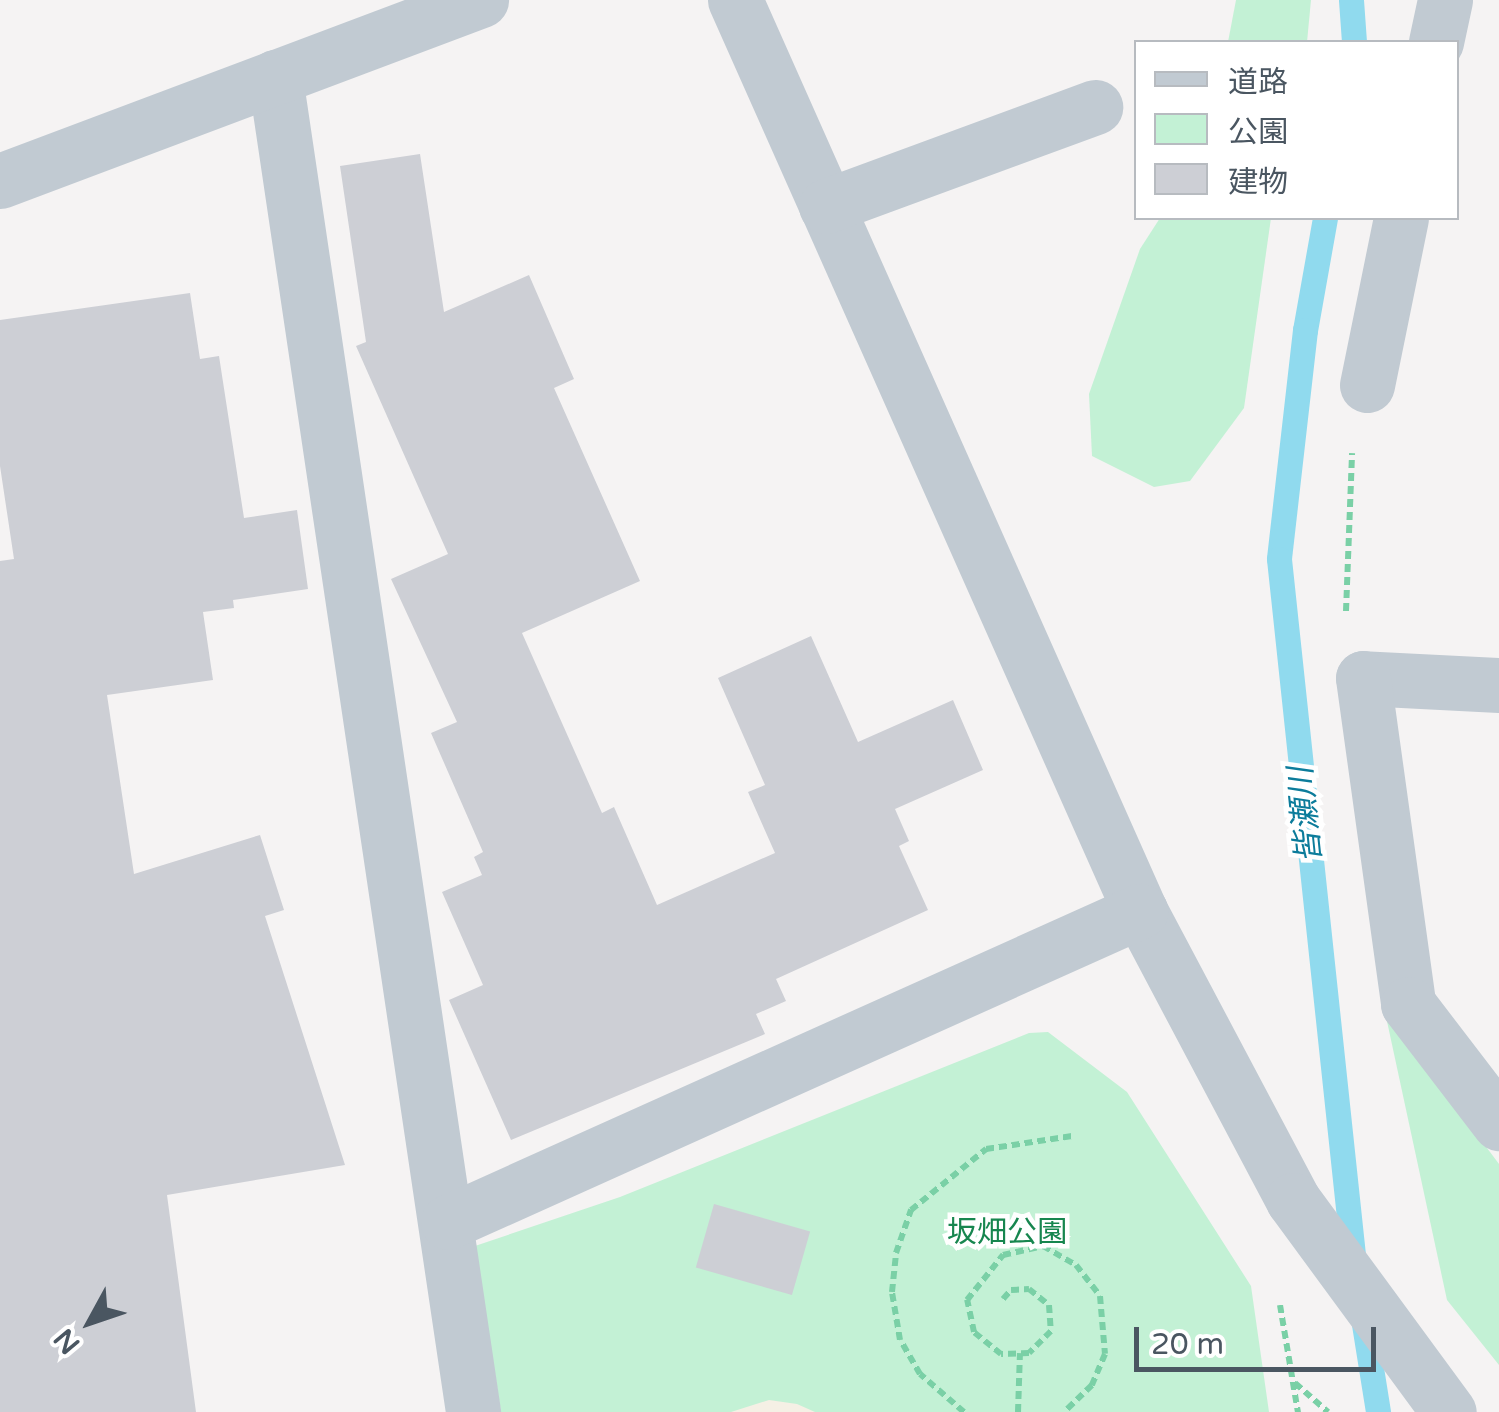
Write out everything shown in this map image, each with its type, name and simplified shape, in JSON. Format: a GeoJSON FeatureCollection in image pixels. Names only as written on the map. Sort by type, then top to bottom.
{"type":"FeatureCollection","features":[{"type":"Feature","properties":{"kind":"street"},"geometry":{"type":"LineString","coordinates":[[0,181],[481,0]]}},
{"type":"Feature","properties":{"kind":"street"},"geometry":{"type":"LineString","coordinates":[[735,0],[1140,911],[1293,1200],[1449,1412]]}},
{"type":"Feature","properties":{"kind":"street"},"geometry":{"type":"LineString","coordinates":[[1436,40],[1444,0]]}},
{"type":"Feature","properties":{"kind":"street"},"geometry":{"type":"LineString","coordinates":[[275,77],[448,1222],[473,1412]]}},
{"type":"Feature","properties":{"kind":"street"},"geometry":{"type":"LineString","coordinates":[[826,206],[1095,107]]}},
{"type":"Feature","properties":{"kind":"street"},"geometry":{"type":"LineString","coordinates":[[1367,385],[1400,220]]}},
{"type":"Feature","properties":{"kind":"street"},"geometry":{"type":"LineString","coordinates":[[1499,685],[1363,678],[1408,1004],[1499,1122]]}},
{"type":"Feature","properties":{"kind":"street"},"geometry":{"type":"LineString","coordinates":[[448,1222],[1140,911]]}},
{"type":"Feature","properties":{"kind":"path"},"geometry":{"type":"LineString","coordinates":[[1363,678],[1345,644],[1353,412],[1367,385]]}},
{"type":"Feature","properties":{"kind":"path"},"geometry":{"type":"LineString","coordinates":[[964,1412],[920,1374],[900,1340],[892,1292],[896,1253],[911,1210],[986,1148],[1072,1136]]}},
{"type":"Feature","properties":{"kind":"path"},"geometry":{"type":"LineString","coordinates":[[1003,1299],[1011,1290],[1029,1288],[1049,1306],[1051,1331],[1029,1353],[1002,1354],[974,1332],[967,1300],[1002,1254],[1043,1246],[1076,1265],[1100,1296],[1108,1326],[1092,1384],[1064,1412]]}},
{"type":"Feature","properties":{"kind":"path"},"geometry":{"type":"LineString","coordinates":[[1018,1412],[1020,1353]]}},
{"type":"Feature","properties":{"kind":"path"},"geometry":{"type":"LineString","coordinates":[[1294,1382],[1328,1412]]}},
{"type":"Feature","properties":{"kind":"green space"},"geometry":{"type":"Polygon","coordinates":[[[1236,0],[1311,0],[1307,40],[1228,40],[1236,0]]]}},
{"type":"Feature","properties":{"kind":"green space"},"geometry":{"type":"Polygon","coordinates":[[[1159,220],[1271,220],[1244,408],[1190,481],[1154,487],[1092,456],[1089,394],[1140,249],[1159,220]]]}},
{"type":"Feature","properties":{"kind":"green space"},"geometry":{"type":"Polygon","coordinates":[[[1385,1012],[1499,1164],[1499,1365],[1447,1300],[1385,1012]]]}},
{"type":"Feature","properties":{"kind":"green space","name":"坂畑公園"},"geometry":{"type":"Polygon","coordinates":[[[1048,1032],[1127,1092],[1251,1286],[1269,1412],[501,1412],[475,1246],[620,1197],[1029,1033],[1048,1032]]]}},
{"type":"Feature","properties":{"kind":"sand"},"geometry":{"type":"Polygon","coordinates":[[[769,1400],[797,1404],[815,1412],[731,1412],[769,1400]]]}},
{"type":"Feature","properties":{"kind":"building"},"geometry":{"type":"Polygon","coordinates":[[[420,154],[444,312],[529,275],[574,379],[554,388],[640,581],[522,633],[602,813],[614,807],[657,905],[775,853],[748,792],[765,785],[718,678],[811,636],[858,742],[953,700],[983,770],[895,809],[909,841],[899,846],[928,910],[776,979],[786,1001],[756,1014],[765,1034],[511,1140],[449,1000],[483,985],[442,892],[482,875],[474,857],[483,852],[431,733],[457,722],[391,579],[448,554],[356,346],[366,342],[340,166],[420,154]]]}},
{"type":"Feature","properties":{"kind":"building"},"geometry":{"type":"Polygon","coordinates":[[[190,293],[200,359],[219,356],[244,518],[297,510],[308,589],[233,600],[234,608],[203,612],[213,680],[107,695],[134,874],[260,835],[284,910],[265,916],[345,1165],[167,1195],[196,1412],[0,1412],[0,561],[14,559],[0,466],[0,320],[190,293]]]}},
{"type":"Feature","properties":{"kind":"building"},"geometry":{"type":"Polygon","coordinates":[[[714,1204],[810,1232],[792,1295],[696,1267],[714,1204]]]}},
{"type":"Feature","properties":{"kind":"waterway","name":"皆瀬川"},"geometry":{"type":"LineString","coordinates":[[1351,0],[1354,40]]}},
{"type":"Feature","properties":{"kind":"waterway","name":"皆瀬川"},"geometry":{"type":"LineString","coordinates":[[1325,220],[1305,330],[1279,559],[1354,1264]]}},
{"type":"Feature","properties":{"kind":"waterway","name":"皆瀬川"},"geometry":{"type":"LineString","coordinates":[[1363,1318],[1378,1412]]}}]}
